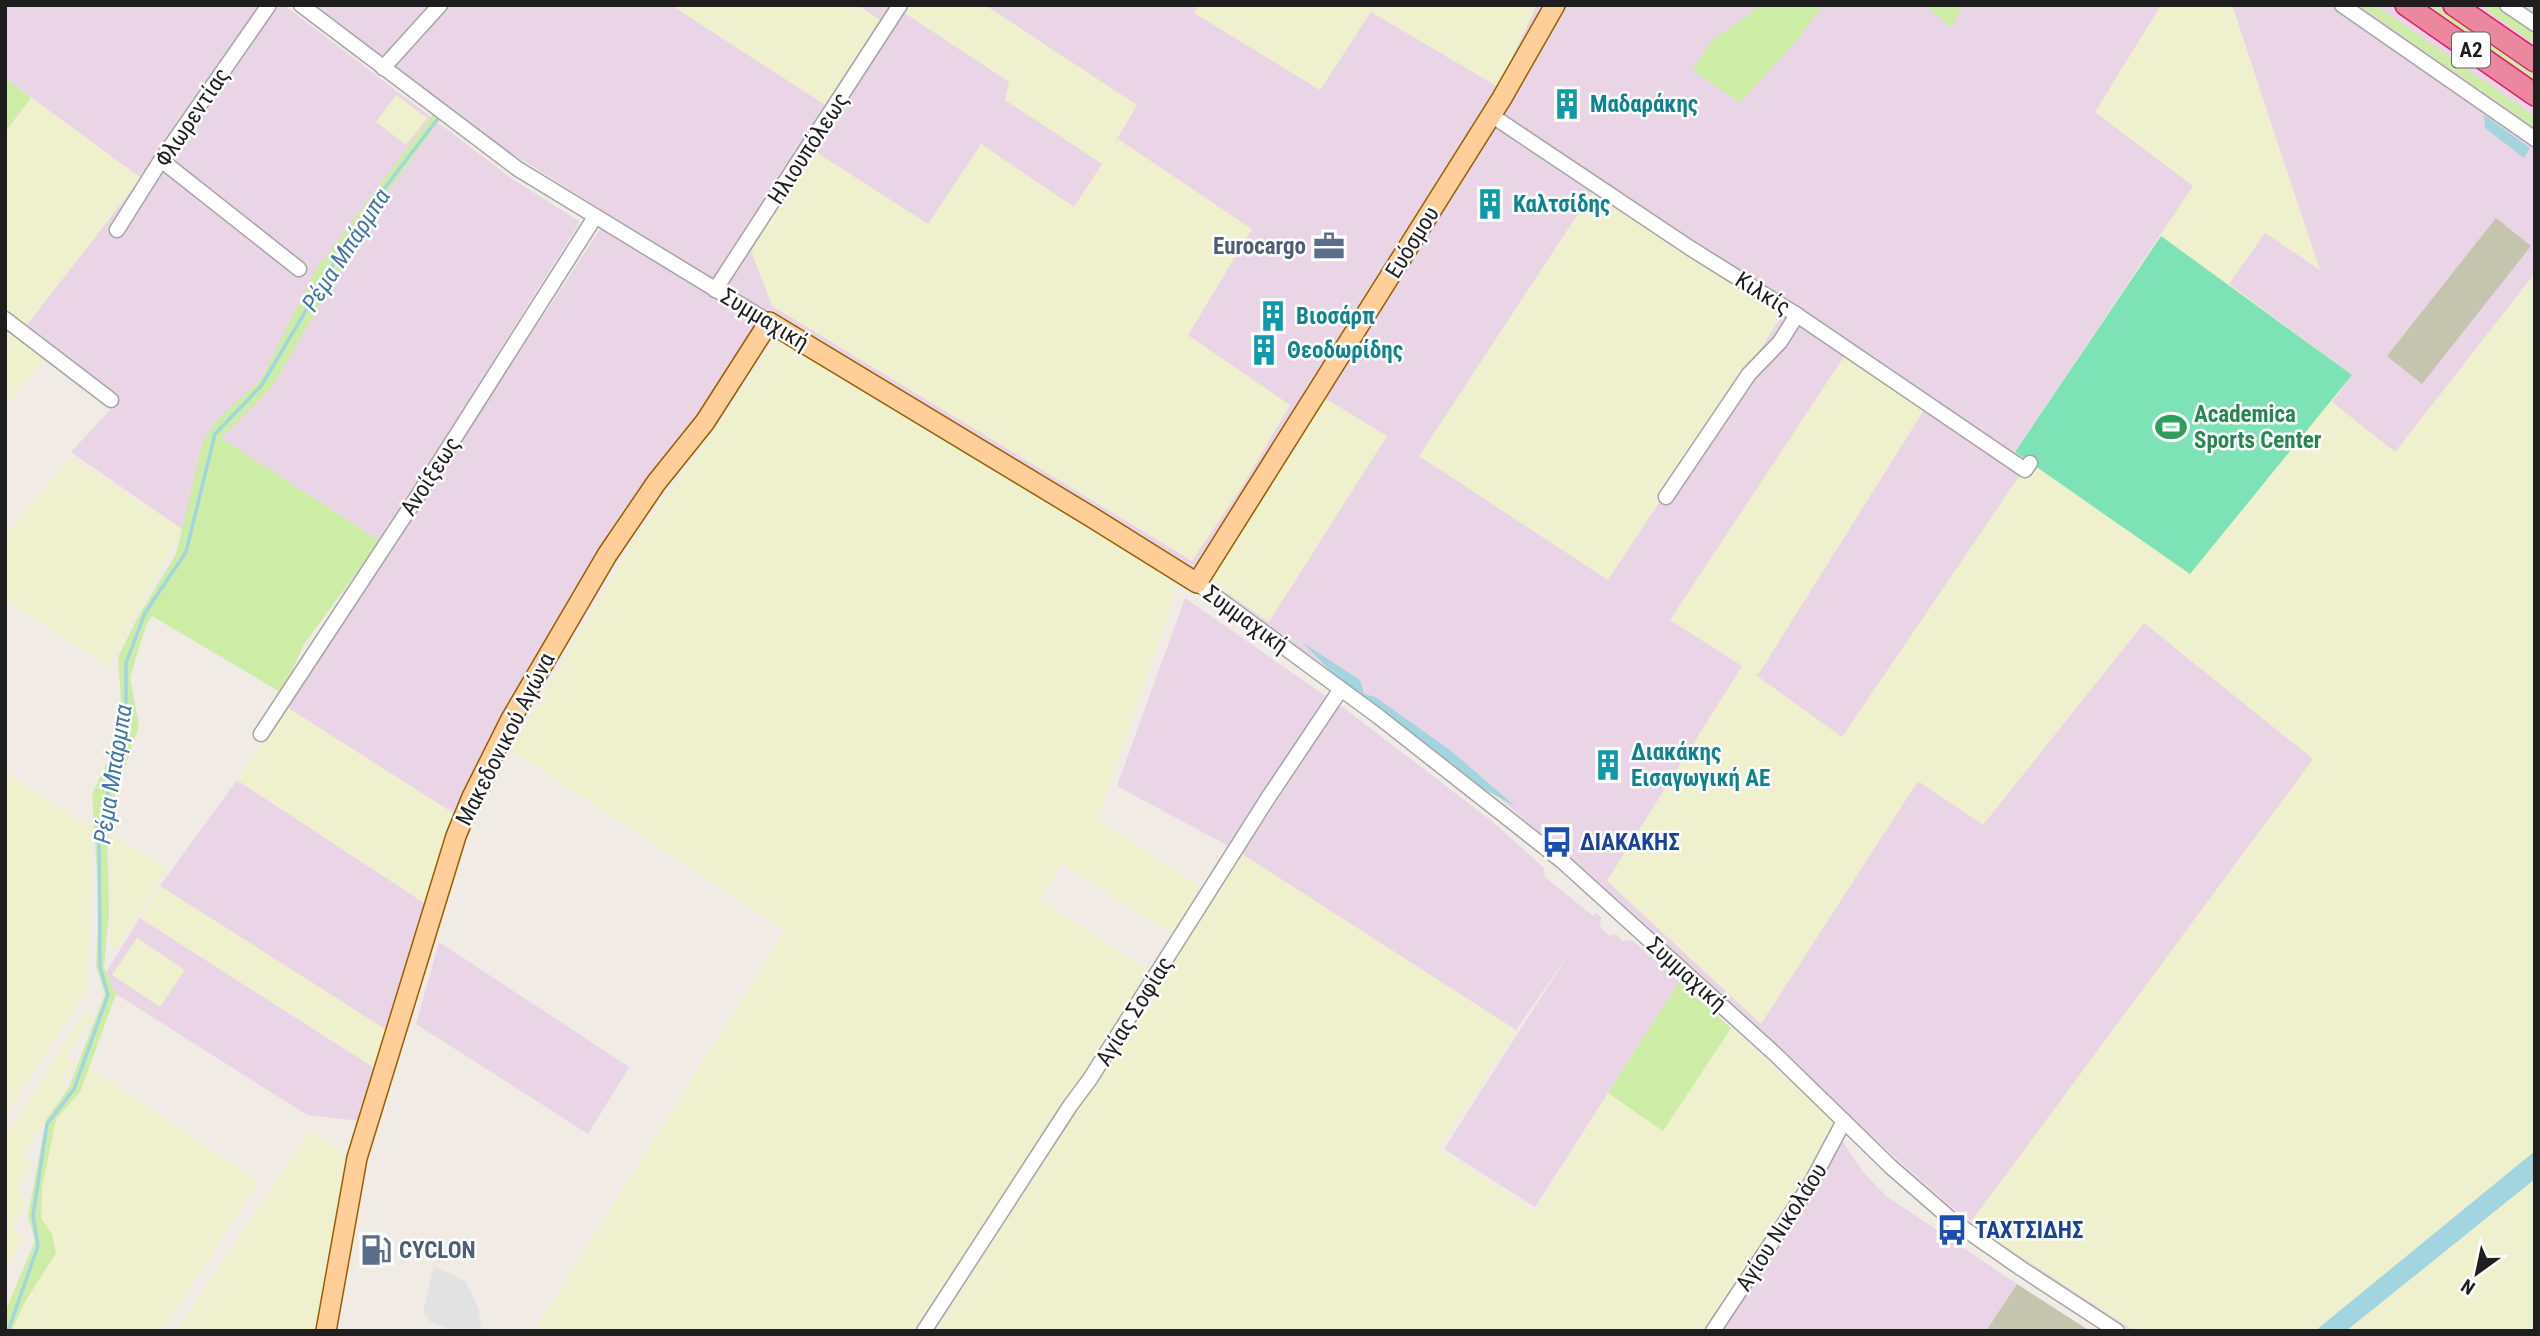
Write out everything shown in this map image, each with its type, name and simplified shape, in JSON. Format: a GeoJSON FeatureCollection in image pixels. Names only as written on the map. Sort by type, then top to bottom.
{"type":"FeatureCollection","features":[{"type":"Feature","properties":{"kind":"highway","name":"Α2"},"geometry":{"type":"LineString","coordinates":[[2406,5],[2535,94]]}},
{"type":"Feature","properties":{"kind":"highway","name":"Α2"},"geometry":{"type":"LineString","coordinates":[[2454,5],[2535,61]]}},
{"type":"Feature","properties":{"kind":"main road","name":"Ευόσμου"},"geometry":{"type":"LineString","coordinates":[[1197,583],[1491,116],[1555,5]]}},
{"type":"Feature","properties":{"kind":"main road","name":"Συμμαχική"},"geometry":{"type":"LineString","coordinates":[[769,322],[1093,517],[1197,583]]}},
{"type":"Feature","properties":{"kind":"main road","name":"Μακεδονικού Αγώνα"},"geometry":{"type":"LineString","coordinates":[[326,1331],[357,1158],[456,836],[472,797],[511,719],[607,555],[656,483],[705,422],[769,322]]}},
{"type":"Feature","properties":{"kind":"street","name":"Φλωρεντίας"},"geometry":{"type":"LineString","coordinates":[[117,230],[161,160],[269,5]]}},
{"type":"Feature","properties":{"kind":"street","name":"Συμμαχική"},"geometry":{"type":"LineString","coordinates":[[301,5],[519,169],[769,322]]}},
{"type":"Feature","properties":{"kind":"street"},"geometry":{"type":"LineString","coordinates":[[383,68],[440,5]]}},
{"type":"Feature","properties":{"kind":"street","name":"Ηλιουπόλεως"},"geometry":{"type":"LineString","coordinates":[[715,290],[900,5]]}},
{"type":"Feature","properties":{"kind":"street"},"geometry":{"type":"LineString","coordinates":[[2342,5],[2535,139]]}},
{"type":"Feature","properties":{"kind":"street"},"geometry":{"type":"LineString","coordinates":[[2507,5],[2535,24]]}},
{"type":"Feature","properties":{"kind":"street","name":"Κιλκίς"},"geometry":{"type":"LineString","coordinates":[[1491,116],[1690,248],[1797,315],[2025,470],[2030,463]]}},
{"type":"Feature","properties":{"kind":"street"},"geometry":{"type":"LineString","coordinates":[[161,160],[299,269]]}},
{"type":"Feature","properties":{"kind":"street","name":"Ανοίξεως"},"geometry":{"type":"LineString","coordinates":[[261,733],[426,482],[595,217]]}},
{"type":"Feature","properties":{"kind":"street"},"geometry":{"type":"LineString","coordinates":[[1666,497],[1749,374],[1780,342],[1797,315]]}},
{"type":"Feature","properties":{"kind":"street"},"geometry":{"type":"LineString","coordinates":[[5,319],[111,400]]}},
{"type":"Feature","properties":{"kind":"street","name":"Συμμαχική"},"geometry":{"type":"LineString","coordinates":[[1197,583],[1469,786],[1562,861],[1700,985],[1926,1199],[2022,1269],[2117,1331]]}},
{"type":"Feature","properties":{"kind":"street","name":"Αγίας Σοφίας"},"geometry":{"type":"LineString","coordinates":[[924,1331],[1341,689]]}},
{"type":"Feature","properties":{"kind":"street","name":"Αγίου Νικολάου"},"geometry":{"type":"LineString","coordinates":[[1713,1331],[1810,1185],[1844,1121]]}},
{"type":"Feature","properties":{"kind":"shaded area"},"geometry":{"type":"Polygon","coordinates":[[[5,5],[284,5],[511,178],[580,222],[380,541],[221,439],[182,529],[71,452],[120,399],[26,326],[141,178],[5,78],[5,5]]]}},
{"type":"Feature","properties":{"kind":"shaded area"},"geometry":{"type":"Polygon","coordinates":[[[309,5],[2535,5],[2535,1331],[2130,1331],[1950,1206],[1841,1109],[1587,873],[1491,791],[1080,500],[711,278],[498,145],[309,5]]]}},
{"type":"Feature","properties":{"kind":"shaded area"},"geometry":{"type":"Polygon","coordinates":[[[671,5],[858,5],[880,20],[825,105],[671,5]]]}},
{"type":"Feature","properties":{"kind":"shaded area"},"geometry":{"type":"Polygon","coordinates":[[[908,5],[985,5],[1137,105],[1113,146],[1118,139],[1252,229],[1188,335],[1290,405],[1243,485],[1192,561],[772,306],[751,251],[813,150],[928,224],[981,144],[1074,207],[1102,164],[1005,100],[1009,82],[903,12],[908,5]]]}},
{"type":"Feature","properties":{"kind":"shaded area"},"geometry":{"type":"Polygon","coordinates":[[[1199,5],[1537,5],[1498,87],[1371,12],[1320,90],[1194,13],[1199,5]]]}},
{"type":"Feature","properties":{"kind":"shaded area"},"geometry":{"type":"Polygon","coordinates":[[[2161,5],[2232,5],[2320,270],[2265,233],[2229,284],[2352,375],[2332,402],[2395,452],[2535,273],[2535,1331],[2134,1331],[1970,1223],[2313,759],[2144,623],[1983,825],[1918,781],[1761,1024],[1607,881],[1742,666],[1670,620],[1845,355],[1924,410],[1758,675],[1753,673],[1842,737],[2020,475],[2026,478],[2035,467],[2015,452],[2193,186],[2095,112],[2161,5]]]}},
{"type":"Feature","properties":{"kind":"shaded area"},"geometry":{"type":"Polygon","coordinates":[[[396,95],[427,118],[406,145],[376,122],[396,95]]]}},
{"type":"Feature","properties":{"kind":"shaded area"},"geometry":{"type":"Polygon","coordinates":[[[31,98],[141,178],[26,326],[5,309],[5,132],[31,98]]]}},
{"type":"Feature","properties":{"kind":"shaded area"},"geometry":{"type":"Polygon","coordinates":[[[1593,191],[1782,316],[1608,580],[1419,456],[1593,191]]]}},
{"type":"Feature","properties":{"kind":"shaded area"},"geometry":{"type":"Polygon","coordinates":[[[2496,218],[2531,246],[2422,384],[2387,356],[2496,218]]]}},
{"type":"Feature","properties":{"kind":"shaded area"},"geometry":{"type":"Polygon","coordinates":[[[601,228],[758,325],[564,614],[456,815],[285,706],[601,228]]]}},
{"type":"Feature","properties":{"kind":"shaded area"},"geometry":{"type":"Polygon","coordinates":[[[5,326],[45,357],[5,409],[5,326]]]}},
{"type":"Feature","properties":{"kind":"shaded area"},"geometry":{"type":"Polygon","coordinates":[[[779,335],[1179,581],[1098,819],[1200,887],[1172,934],[1061,863],[1040,900],[1149,971],[917,1331],[534,1331],[785,931],[511,750],[640,531],[704,445],[779,335]]]}},
{"type":"Feature","properties":{"kind":"shaded area"},"geometry":{"type":"Polygon","coordinates":[[[1323,397],[1387,436],[1269,622],[1208,580],[1323,397]]]}},
{"type":"Feature","properties":{"kind":"shaded area"},"geometry":{"type":"Polygon","coordinates":[[[70,457],[182,529],[108,667],[5,600],[5,535],[70,457]]]}},
{"type":"Feature","properties":{"kind":"shaded area"},"geometry":{"type":"Polygon","coordinates":[[[1185,598],[1327,697],[1232,848],[1117,786],[1185,598]]]}},
{"type":"Feature","properties":{"kind":"shaded area"},"geometry":{"type":"Polygon","coordinates":[[[1340,705],[1493,822],[1544,868],[1545,877],[1593,916],[1596,913],[1601,917],[1600,927],[1610,936],[1616,934],[1622,941],[1632,940],[1679,982],[1535,1207],[1444,1149],[1572,949],[1516,1030],[1242,854],[1340,705]]]}},
{"type":"Feature","properties":{"kind":"shaded area"},"geometry":{"type":"Polygon","coordinates":[[[285,706],[456,815],[426,904],[237,780],[285,706]]]}},
{"type":"Feature","properties":{"kind":"shaded area"},"geometry":{"type":"Polygon","coordinates":[[[5,772],[93,829],[87,989],[5,1116],[5,772]]]}},
{"type":"Feature","properties":{"kind":"shaded area"},"geometry":{"type":"Polygon","coordinates":[[[237,780],[426,904],[391,1033],[160,886],[237,780]]]}},
{"type":"Feature","properties":{"kind":"shaded area"},"geometry":{"type":"Polygon","coordinates":[[[110,833],[168,868],[115,950],[111,948],[110,833]]]}},
{"type":"Feature","properties":{"kind":"shaded area"},"geometry":{"type":"Polygon","coordinates":[[[1242,854],[1516,1030],[1439,1149],[1535,1212],[1608,1093],[1663,1130],[1731,1028],[1838,1124],[1815,1168],[1705,1331],[936,1331],[1242,854]]]}},
{"type":"Feature","properties":{"kind":"shaded area"},"geometry":{"type":"Polygon","coordinates":[[[160,886],[391,1033],[376,1069],[140,918],[160,886]]]}},
{"type":"Feature","properties":{"kind":"shaded area"},"geometry":{"type":"Polygon","coordinates":[[[140,918],[376,1069],[361,1121],[307,1115],[116,994],[106,972],[140,918]]]}},
{"type":"Feature","properties":{"kind":"shaded area"},"geometry":{"type":"Polygon","coordinates":[[[137,938],[185,970],[160,1007],[112,975],[137,938]]]}},
{"type":"Feature","properties":{"kind":"shaded area"},"geometry":{"type":"Polygon","coordinates":[[[439,942],[629,1067],[588,1134],[416,1024],[439,942]]]}},
{"type":"Feature","properties":{"kind":"shaded area"},"geometry":{"type":"Polygon","coordinates":[[[87,1009],[93,1015],[66,1058],[73,1064],[63,1081],[67,1085],[23,1156],[32,1164],[17,1190],[26,1203],[12,1229],[25,1238],[5,1271],[5,1138],[87,1009]]]}},
{"type":"Feature","properties":{"kind":"shaded area"},"geometry":{"type":"Polygon","coordinates":[[[88,1066],[259,1182],[162,1331],[12,1331],[23,1305],[56,1253],[52,1234],[41,1218],[42,1188],[56,1119],[80,1092],[88,1066]]]}},
{"type":"Feature","properties":{"kind":"shaded area"},"geometry":{"type":"Polygon","coordinates":[[[311,1132],[353,1159],[321,1331],[177,1331],[306,1135],[311,1132]]]}},
{"type":"Feature","properties":{"kind":"shaded area"},"geometry":{"type":"Polygon","coordinates":[[[1841,1139],[1863,1172],[1886,1196],[2017,1284],[1986,1331],[1719,1331],[1841,1139]]]}},
{"type":"Feature","properties":{"kind":"shaded area"},"geometry":{"type":"Polygon","coordinates":[[[434,1266],[465,1281],[478,1307],[482,1331],[455,1331],[432,1323],[423,1313],[434,1266]]]}},
{"type":"Feature","properties":{"kind":"shaded area"},"geometry":{"type":"Polygon","coordinates":[[[2017,1284],[2090,1331],[1986,1331],[2017,1284]]]}},
{"type":"Feature","properties":{"kind":"green space"},"geometry":{"type":"Polygon","coordinates":[[[1758,5],[1823,5],[1797,40],[1740,103],[1692,70],[1712,40],[1746,17],[1758,5]]]}},
{"type":"Feature","properties":{"kind":"green space"},"geometry":{"type":"Polygon","coordinates":[[[1924,5],[1959,5],[1961,10],[1951,27],[1924,5]]]}},
{"type":"Feature","properties":{"kind":"green space"},"geometry":{"type":"Polygon","coordinates":[[[2359,5],[2375,5],[2535,117],[2535,128],[2359,5]]]}},
{"type":"Feature","properties":{"kind":"green space"},"geometry":{"type":"Polygon","coordinates":[[[2425,5],[2435,5],[2535,75],[2535,81],[2425,5]]]}},
{"type":"Feature","properties":{"kind":"green space"},"geometry":{"type":"Polygon","coordinates":[[[2479,5],[2498,5],[2535,31],[2535,44],[2479,5]]]}},
{"type":"Feature","properties":{"kind":"green space"},"geometry":{"type":"Polygon","coordinates":[[[5,78],[31,98],[5,132],[5,78]]]}},
{"type":"Feature","properties":{"kind":"green space"},"geometry":{"type":"Polygon","coordinates":[[[436,110],[443,116],[373,213],[272,387],[221,438],[380,541],[304,644],[282,693],[152,616],[147,623],[130,677],[139,726],[107,819],[109,915],[104,967],[116,994],[80,1092],[56,1119],[42,1188],[41,1218],[52,1234],[56,1253],[23,1305],[12,1331],[5,1331],[5,1312],[35,1241],[28,1216],[46,1120],[69,1087],[105,994],[96,967],[99,903],[92,794],[123,730],[118,657],[139,615],[176,554],[203,441],[216,421],[261,379],[317,268],[436,110]]]}},
{"type":"Feature","properties":{"kind":"green space","name":"Academica Sports Center"},"geometry":{"type":"Polygon","coordinates":[[[2161,236],[2352,375],[2190,574],[2015,452],[2161,236]]]}},
{"type":"Feature","properties":{"kind":"green space"},"geometry":{"type":"Polygon","coordinates":[[[1679,982],[1731,1028],[1663,1131],[1608,1093],[1679,982]]]}},
{"type":"Feature","properties":{"kind":"water"},"geometry":{"type":"Polygon","coordinates":[[[2484,115],[2530,148],[2524,158],[2485,128],[2484,115]]]}},
{"type":"Feature","properties":{"kind":"water"},"geometry":{"type":"Polygon","coordinates":[[[1303,643],[1360,680],[1364,694],[1375,697],[1450,750],[1516,807],[1429,758],[1360,700],[1303,643]]]}},
{"type":"Feature","properties":{"kind":"water"},"geometry":{"type":"Polygon","coordinates":[[[2535,1151],[2535,1179],[2346,1331],[2315,1331],[2535,1151]]]}},
{"type":"Feature","properties":{"kind":"waterway","name":"Ρέμα Μπάρμπα"},"geometry":{"type":"LineString","coordinates":[[8,1331],[38,1246],[33,1216],[47,1124],[74,1089],[108,995],[100,967],[99,830],[126,718],[126,663],[145,613],[186,552],[215,434],[261,386],[358,223],[439,117]]}},
{"type":"Feature","properties":{"kind":"place","name":"Μαδαράκης"},"geometry":{"type":"Point","coordinates":[1567,104]}},
{"type":"Feature","properties":{"kind":"place","name":"Καλτσίδης"},"geometry":{"type":"Point","coordinates":[1490,204]}},
{"type":"Feature","properties":{"kind":"place","name":"Eurocargo"},"geometry":{"type":"Point","coordinates":[1329,246]}},
{"type":"Feature","properties":{"kind":"place","name":"Βιοσάρπ"},"geometry":{"type":"Point","coordinates":[1273,316]}},
{"type":"Feature","properties":{"kind":"place","name":"Θεοδωρίδης"},"geometry":{"type":"Point","coordinates":[1264,350]}},
{"type":"Feature","properties":{"kind":"place","name":"Academica Sports Center"},"geometry":{"type":"Point","coordinates":[2171,427]}},
{"type":"Feature","properties":{"kind":"place","name":"Διακάκης Εισαγωγική ΑΕ"},"geometry":{"type":"Point","coordinates":[1608,765]}},
{"type":"Feature","properties":{"kind":"place","name":"ΔΙΑΚΑΚΗΣ"},"geometry":{"type":"Point","coordinates":[1557,842]}},
{"type":"Feature","properties":{"kind":"place","name":"ΤΑΧΤΣΙΔΗΣ"},"geometry":{"type":"Point","coordinates":[1952,1230]}},
{"type":"Feature","properties":{"kind":"place","name":"CYCLON"},"geometry":{"type":"Point","coordinates":[376,1250]}}]}
